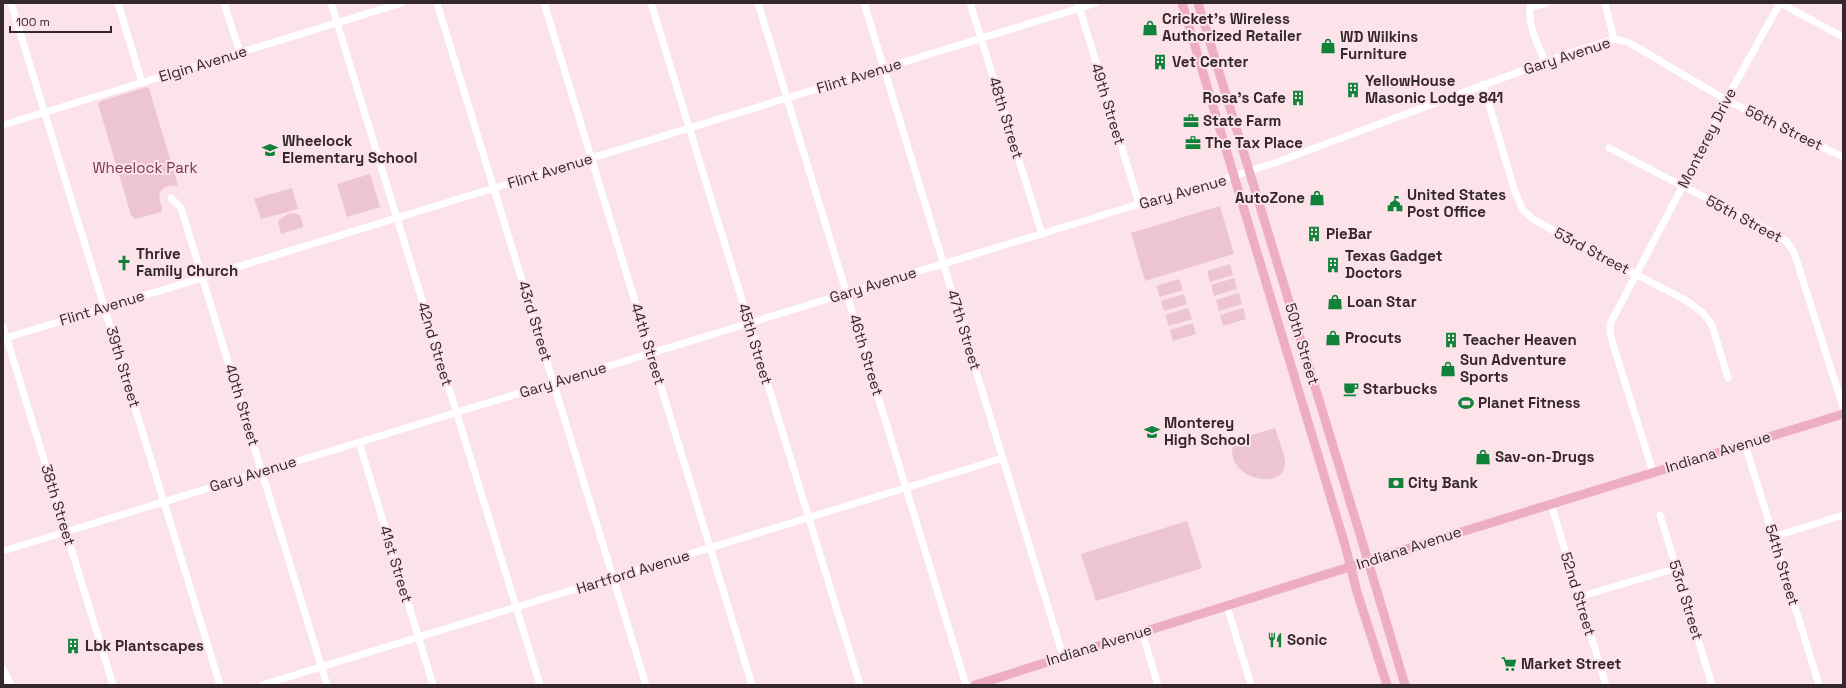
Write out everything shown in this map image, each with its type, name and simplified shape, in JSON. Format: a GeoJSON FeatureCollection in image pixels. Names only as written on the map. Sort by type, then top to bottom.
{"type":"FeatureCollection","features":[{"type":"Feature","properties":{"kind":"main road","name":"50th Street"},"geometry":{"type":"LineString","coordinates":[[1182,3],[1235,176],[1374,648],[1387,685]]}},
{"type":"Feature","properties":{"kind":"main road","name":"50th Street"},"geometry":{"type":"LineString","coordinates":[[1198,3],[1405,685]]}},
{"type":"Feature","properties":{"kind":"main road","name":"Indiana Avenue"},"geometry":{"type":"LineString","coordinates":[[975,685],[1063,656],[1843,414]]}},
{"type":"Feature","properties":{"kind":"street","name":"39th Street"},"geometry":{"type":"LineString","coordinates":[[11,3],[220,685]]}},
{"type":"Feature","properties":{"kind":"street"},"geometry":{"type":"LineString","coordinates":[[118,3],[142,83]]}},
{"type":"Feature","properties":{"kind":"street"},"geometry":{"type":"LineString","coordinates":[[224,3],[240,53]]}},
{"type":"Feature","properties":{"kind":"street","name":"42nd Street"},"geometry":{"type":"LineString","coordinates":[[331,3],[540,685]]}},
{"type":"Feature","properties":{"kind":"street","name":"Elgin Avenue"},"geometry":{"type":"LineString","coordinates":[[3,125],[402,3]]}},
{"type":"Feature","properties":{"kind":"street","name":"43rd Street"},"geometry":{"type":"LineString","coordinates":[[438,3],[646,685]]}},
{"type":"Feature","properties":{"kind":"street","name":"44th Street"},"geometry":{"type":"LineString","coordinates":[[544,3],[752,685]]}},
{"type":"Feature","properties":{"kind":"street","name":"45th Street"},"geometry":{"type":"LineString","coordinates":[[651,3],[860,685]]}},
{"type":"Feature","properties":{"kind":"street","name":"46th Street"},"geometry":{"type":"LineString","coordinates":[[758,3],[966,685]]}},
{"type":"Feature","properties":{"kind":"street","name":"47th Street"},"geometry":{"type":"LineString","coordinates":[[864,3],[1063,656]]}},
{"type":"Feature","properties":{"kind":"street","name":"48th Street"},"geometry":{"type":"LineString","coordinates":[[970,3],[1042,234]]}},
{"type":"Feature","properties":{"kind":"street","name":"Flint Avenue"},"geometry":{"type":"LineString","coordinates":[[5,338],[981,38],[1078,6],[1096,3]]}},
{"type":"Feature","properties":{"kind":"street"},"geometry":{"type":"LineString","coordinates":[[1545,61],[1530,23],[1530,5],[1547,3]]}},
{"type":"Feature","properties":{"kind":"street"},"geometry":{"type":"LineString","coordinates":[[1605,3],[1614,39]]}},
{"type":"Feature","properties":{"kind":"street"},"geometry":{"type":"LineString","coordinates":[[1780,3],[1843,37]]}},
{"type":"Feature","properties":{"kind":"street","name":"Monterey Drive"},"geometry":{"type":"LineString","coordinates":[[1636,275],[1726,100],[1780,3]]}},
{"type":"Feature","properties":{"kind":"street","name":"49th Street"},"geometry":{"type":"LineString","coordinates":[[1078,6],[1139,204]]}},
{"type":"Feature","properties":{"kind":"street","name":"Gary Avenue"},"geometry":{"type":"LineString","coordinates":[[3,551],[1235,176],[1545,61],[1614,39],[1628,42],[1726,100]]}},
{"type":"Feature","properties":{"kind":"street","name":"53rd Street"},"geometry":{"type":"LineString","coordinates":[[1483,84],[1515,192],[1523,210],[1533,219],[1636,275],[1612,321],[1610,330],[1612,341],[1653,472]]}},
{"type":"Feature","properties":{"kind":"street","name":"56th Street"},"geometry":{"type":"LineString","coordinates":[[1726,100],[1843,157]]}},
{"type":"Feature","properties":{"kind":"street","name":"55th Street"},"geometry":{"type":"LineString","coordinates":[[1609,148],[1774,233],[1786,242],[1794,252],[1843,407]]}},
{"type":"Feature","properties":{"kind":"street","name":"40th Street"},"geometry":{"type":"LineString","coordinates":[[171,198],[181,208],[327,685]]}},
{"type":"Feature","properties":{"kind":"street"},"geometry":{"type":"LineString","coordinates":[[1636,275],[1687,301],[1703,313],[1712,325],[1728,378]]}},
{"type":"Feature","properties":{"kind":"street","name":"38th Street"},"geometry":{"type":"LineString","coordinates":[[3,326],[5,338],[113,685]]}},
{"type":"Feature","properties":{"kind":"street","name":"41st Street"},"geometry":{"type":"LineString","coordinates":[[359,442],[433,685]]}},
{"type":"Feature","properties":{"kind":"street","name":"54th Street"},"geometry":{"type":"LineString","coordinates":[[1745,444],[1819,685]]}},
{"type":"Feature","properties":{"kind":"street","name":"Hartford Avenue"},"geometry":{"type":"LineString","coordinates":[[262,685],[1003,458]]}},
{"type":"Feature","properties":{"kind":"street","name":"52nd Street"},"geometry":{"type":"LineString","coordinates":[[1551,504],[1606,685]]}},
{"type":"Feature","properties":{"kind":"street","name":"53rd Street"},"geometry":{"type":"LineString","coordinates":[[1660,515],[1712,685]]}},
{"type":"Feature","properties":{"kind":"street"},"geometry":{"type":"LineString","coordinates":[[1773,537],[1843,515]]}},
{"type":"Feature","properties":{"kind":"street"},"geometry":{"type":"LineString","coordinates":[[1579,598],[1677,568]]}},
{"type":"Feature","properties":{"kind":"street"},"geometry":{"type":"LineString","coordinates":[[1227,606],[1251,685]]}},
{"type":"Feature","properties":{"kind":"street"},"geometry":{"type":"LineString","coordinates":[[1142,632],[1158,685]]}},
{"type":"Feature","properties":{"kind":"street"},"geometry":{"type":"LineString","coordinates":[[3,669],[10,685]]}},
{"type":"Feature","properties":{"kind":"green space","name":"Wheelock Park"},"geometry":{"type":"Polygon","coordinates":[[[147,87],[149,89],[178,185],[165,187],[160,192],[159,198],[162,207],[161,212],[135,219],[131,215],[98,104],[101,101],[147,87]]]}},
{"type":"Feature","properties":{"kind":"green space"},"geometry":{"type":"Polygon","coordinates":[[[370,174],[380,207],[347,217],[337,184],[370,174]]]}},
{"type":"Feature","properties":{"kind":"green space"},"geometry":{"type":"Polygon","coordinates":[[[292,188],[298,209],[261,219],[254,199],[292,188]]]}},
{"type":"Feature","properties":{"kind":"green space"},"geometry":{"type":"Polygon","coordinates":[[[1220,206],[1234,254],[1145,281],[1131,233],[1220,206]]]}},
{"type":"Feature","properties":{"kind":"green space"},"geometry":{"type":"Polygon","coordinates":[[[290,213],[300,215],[303,227],[281,234],[278,221],[290,213]]]}},
{"type":"Feature","properties":{"kind":"green space"},"geometry":{"type":"Polygon","coordinates":[[[1230,264],[1233,275],[1210,282],[1207,271],[1230,264]]]}},
{"type":"Feature","properties":{"kind":"green space"},"geometry":{"type":"Polygon","coordinates":[[[1234,278],[1237,289],[1214,296],[1211,285],[1234,278]]]}},
{"type":"Feature","properties":{"kind":"green space"},"geometry":{"type":"Polygon","coordinates":[[[1179,279],[1183,290],[1160,297],[1156,286],[1179,279]]]}},
{"type":"Feature","properties":{"kind":"green space"},"geometry":{"type":"Polygon","coordinates":[[[1239,293],[1242,304],[1219,311],[1216,300],[1239,293]]]}},
{"type":"Feature","properties":{"kind":"green space"},"geometry":{"type":"Polygon","coordinates":[[[1184,294],[1187,304],[1164,311],[1161,301],[1184,294]]]}},
{"type":"Feature","properties":{"kind":"green space"},"geometry":{"type":"Polygon","coordinates":[[[1188,308],[1192,319],[1169,326],[1165,315],[1188,308]]]}},
{"type":"Feature","properties":{"kind":"green space"},"geometry":{"type":"Polygon","coordinates":[[[1243,308],[1246,319],[1223,326],[1220,315],[1243,308]]]}},
{"type":"Feature","properties":{"kind":"green space"},"geometry":{"type":"Polygon","coordinates":[[[1193,323],[1196,334],[1173,341],[1170,330],[1193,323]]]}},
{"type":"Feature","properties":{"kind":"green space"},"geometry":{"type":"Polygon","coordinates":[[[1275,428],[1285,460],[1282,473],[1274,478],[1264,479],[1253,477],[1243,471],[1235,463],[1232,453],[1235,440],[1275,428]]]}},
{"type":"Feature","properties":{"kind":"green space"},"geometry":{"type":"Polygon","coordinates":[[[1187,521],[1202,568],[1096,601],[1081,554],[1187,521]]]}},
{"type":"Feature","properties":{"kind":"place","name":"Cricket's Wireless Authorized Retailer"},"geometry":{"type":"Point","coordinates":[1150,28]}},
{"type":"Feature","properties":{"kind":"place","name":"WD Wilkins Furniture"},"geometry":{"type":"Point","coordinates":[1328,46]}},
{"type":"Feature","properties":{"kind":"place","name":"Vet Center"},"geometry":{"type":"Point","coordinates":[1160,62]}},
{"type":"Feature","properties":{"kind":"place","name":"YellowHouse Masonic Lodge 841"},"geometry":{"type":"Point","coordinates":[1353,90]}},
{"type":"Feature","properties":{"kind":"place","name":"Rosa's Cafe"},"geometry":{"type":"Point","coordinates":[1298,98]}},
{"type":"Feature","properties":{"kind":"place","name":"State Farm"},"geometry":{"type":"Point","coordinates":[1191,121]}},
{"type":"Feature","properties":{"kind":"place","name":"The Tax Place"},"geometry":{"type":"Point","coordinates":[1193,143]}},
{"type":"Feature","properties":{"kind":"place","name":"Wheelock Elementary School"},"geometry":{"type":"Point","coordinates":[270,150]}},
{"type":"Feature","properties":{"kind":"place","name":"AutoZone"},"geometry":{"type":"Point","coordinates":[1317,198]}},
{"type":"Feature","properties":{"kind":"place","name":"United States Post Office"},"geometry":{"type":"Point","coordinates":[1395,204]}},
{"type":"Feature","properties":{"kind":"place","name":"PieBar"},"geometry":{"type":"Point","coordinates":[1314,234]}},
{"type":"Feature","properties":{"kind":"place","name":"Thrive Family Church"},"geometry":{"type":"Point","coordinates":[124,263]}},
{"type":"Feature","properties":{"kind":"place","name":"Texas Gadget Doctors"},"geometry":{"type":"Point","coordinates":[1333,265]}},
{"type":"Feature","properties":{"kind":"place","name":"Loan Star"},"geometry":{"type":"Point","coordinates":[1335,302]}},
{"type":"Feature","properties":{"kind":"place","name":"Procuts"},"geometry":{"type":"Point","coordinates":[1333,338]}},
{"type":"Feature","properties":{"kind":"place","name":"Teacher Heaven"},"geometry":{"type":"Point","coordinates":[1451,340]}},
{"type":"Feature","properties":{"kind":"place","name":"Sun Adventure Sports"},"geometry":{"type":"Point","coordinates":[1448,369]}},
{"type":"Feature","properties":{"kind":"place","name":"Starbucks"},"geometry":{"type":"Point","coordinates":[1351,389]}},
{"type":"Feature","properties":{"kind":"place","name":"Planet Fitness"},"geometry":{"type":"Point","coordinates":[1466,403]}},
{"type":"Feature","properties":{"kind":"place","name":"Monterey High School"},"geometry":{"type":"Point","coordinates":[1152,432]}},
{"type":"Feature","properties":{"kind":"place","name":"Sav-on-Drugs"},"geometry":{"type":"Point","coordinates":[1483,457]}},
{"type":"Feature","properties":{"kind":"place","name":"City Bank"},"geometry":{"type":"Point","coordinates":[1396,483]}},
{"type":"Feature","properties":{"kind":"place","name":"Sonic"},"geometry":{"type":"Point","coordinates":[1275,640]}},
{"type":"Feature","properties":{"kind":"place","name":"Lbk Plantscapes"},"geometry":{"type":"Point","coordinates":[73,646]}},
{"type":"Feature","properties":{"kind":"place","name":"Market Street"},"geometry":{"type":"Point","coordinates":[1509,664]}}]}
